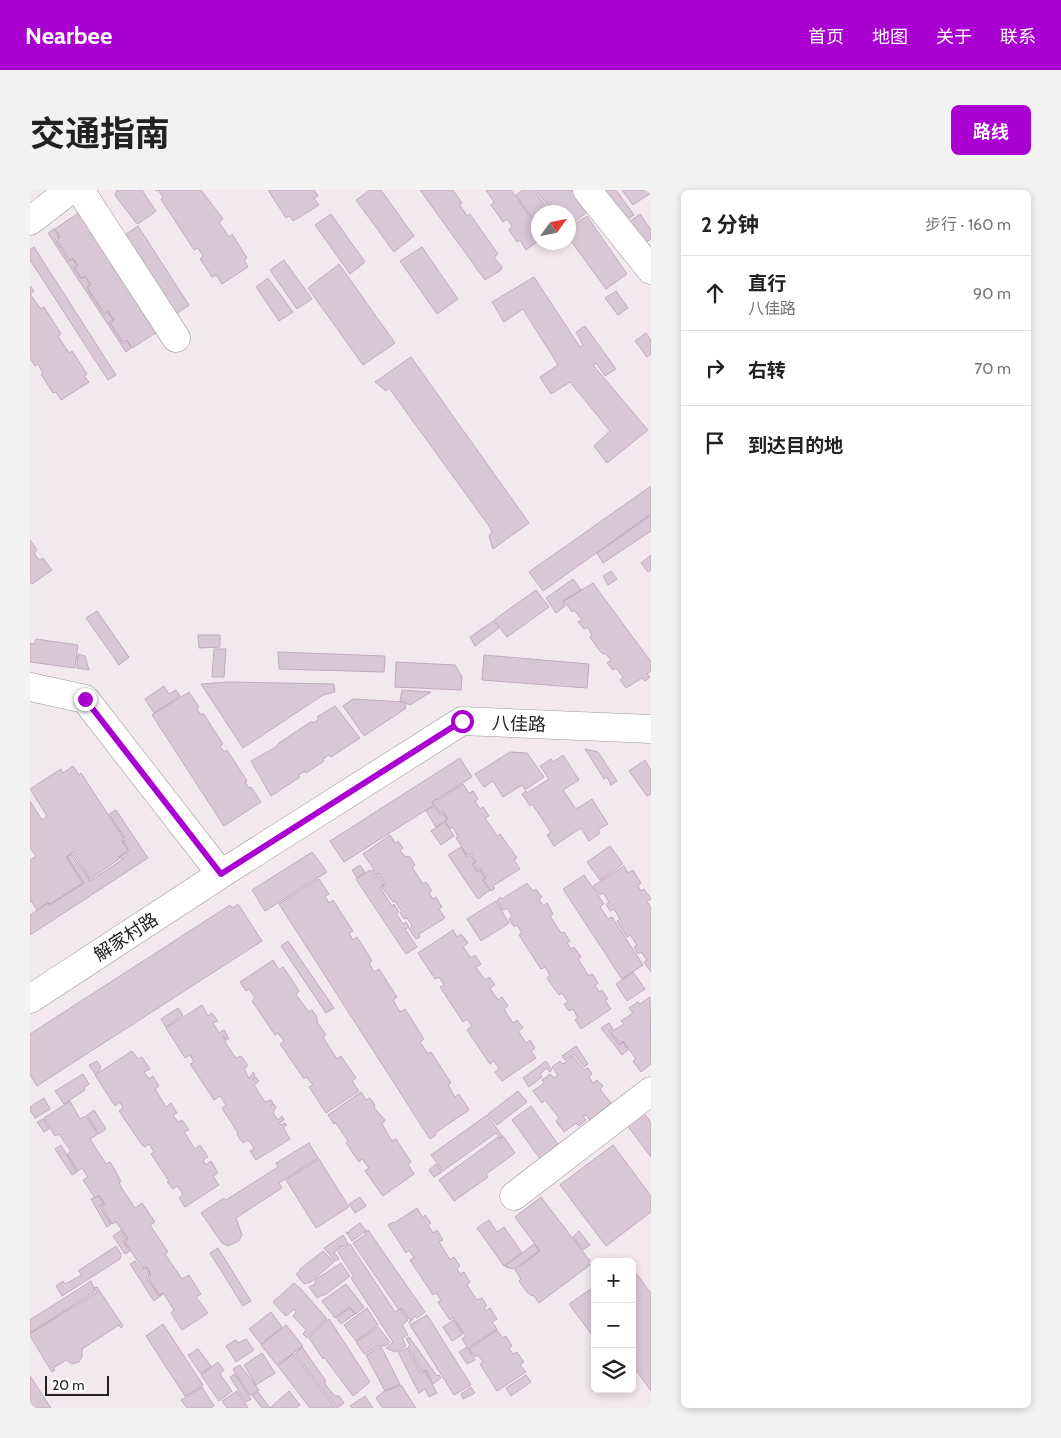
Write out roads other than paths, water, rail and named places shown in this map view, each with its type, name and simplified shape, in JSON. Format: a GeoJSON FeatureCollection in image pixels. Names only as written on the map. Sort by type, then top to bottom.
{"type":"FeatureCollection","features":[{"type":"Feature","properties":{"kind":"street"},"geometry":{"type":"LineString","coordinates":[[30,221],[70,190]]}},
{"type":"Feature","properties":{"kind":"street"},"geometry":{"type":"LineString","coordinates":[[80,190],[176,338]]}},
{"type":"Feature","properties":{"kind":"street"},"geometry":{"type":"LineString","coordinates":[[587,190],[651,270]]}},
{"type":"Feature","properties":{"kind":"street"},"geometry":{"type":"LineString","coordinates":[[30,687],[85,699],[221,874]]}},
{"type":"Feature","properties":{"kind":"street","name":"八佳路"},"geometry":{"type":"LineString","coordinates":[[221,874],[462,721],[651,729]]}},
{"type":"Feature","properties":{"kind":"street","name":"解家村路"},"geometry":{"type":"LineString","coordinates":[[30,999],[221,874]]}},
{"type":"Feature","properties":{"kind":"street"},"geometry":{"type":"LineString","coordinates":[[514,1196],[651,1091]]}}]}
